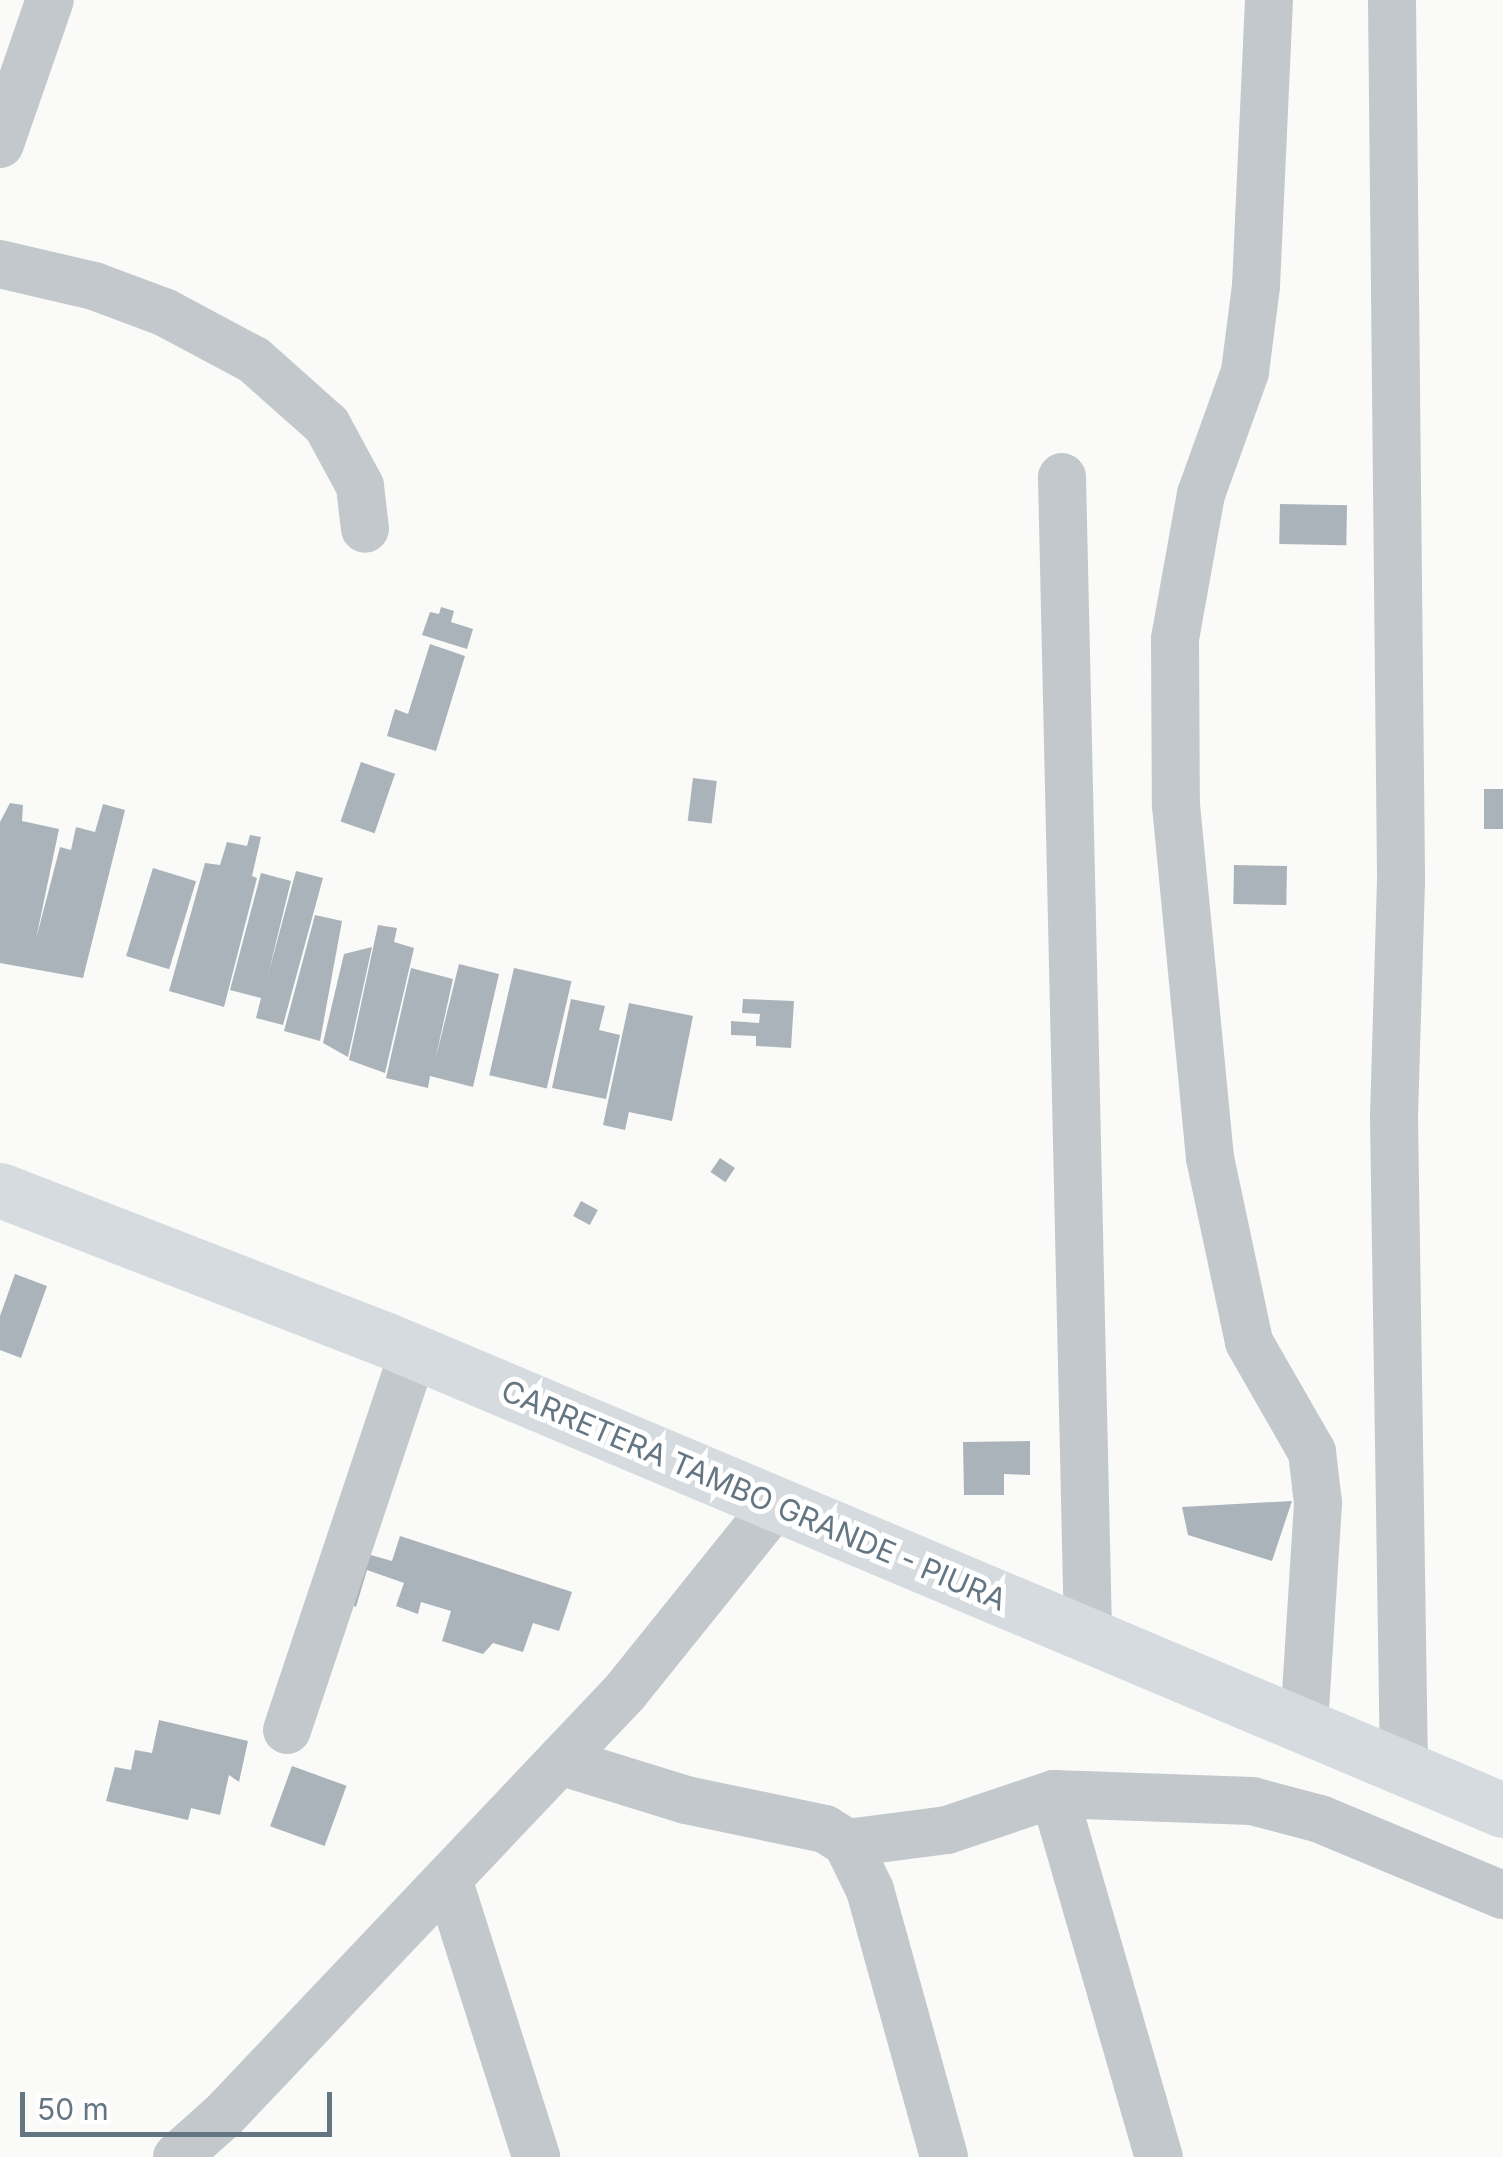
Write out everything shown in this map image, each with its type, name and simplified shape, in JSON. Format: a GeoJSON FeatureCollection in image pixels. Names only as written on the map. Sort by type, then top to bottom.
{"type":"FeatureCollection","features":[{"type":"Feature","properties":{"kind":"main road","name":"CARRETERA TAMBO GRANDE - PIURA"},"geometry":{"type":"LineString","coordinates":[[0,1190],[414,1351],[1503,1810]]}},
{"type":"Feature","properties":{"kind":"street"},"geometry":{"type":"LineString","coordinates":[[0,144],[50,0]]}},
{"type":"Feature","properties":{"kind":"street"},"geometry":{"type":"LineString","coordinates":[[1269,0],[1256,286],[1245,372],[1200,494],[1176,639],[1176,805],[1210,1158],[1249,1342],[1312,1452],[1318,1503],[1304,1726]]}},
{"type":"Feature","properties":{"kind":"street"},"geometry":{"type":"LineString","coordinates":[[1392,0],[1401,881],[1394,1117],[1404,1768]]}},
{"type":"Feature","properties":{"kind":"street"},"geometry":{"type":"LineString","coordinates":[[0,264],[129,299],[254,360],[327,425],[360,486],[365,529]]}},
{"type":"Feature","properties":{"kind":"street"},"geometry":{"type":"LineString","coordinates":[[1062,477],[1088,1636]]}},
{"type":"Feature","properties":{"kind":"street"},"geometry":{"type":"LineString","coordinates":[[287,1730],[414,1351]]}},
{"type":"Feature","properties":{"kind":"street"},"geometry":{"type":"LineString","coordinates":[[177,2157],[625,1692],[776,1504]]}},
{"type":"Feature","properties":{"kind":"street"},"geometry":{"type":"LineString","coordinates":[[560,1761],[686,1800],[793,1820],[847,1843],[947,1830],[1054,1794],[1252,1801],[1320,1819],[1503,1895]]}},
{"type":"Feature","properties":{"kind":"street"},"geometry":{"type":"LineString","coordinates":[[1054,1794],[1159,2157]]}},
{"type":"Feature","properties":{"kind":"street"},"geometry":{"type":"LineString","coordinates":[[847,1843],[870,1890],[944,2157]]}},
{"type":"Feature","properties":{"kind":"street"},"geometry":{"type":"LineString","coordinates":[[448,1879],[536,2157]]}},
{"type":"Feature","properties":{"kind":"building"},"geometry":{"type":"Polygon","coordinates":[[[1280,504],[1347,505],[1346,545],[1279,544],[1280,504]]]}},
{"type":"Feature","properties":{"kind":"building"},"geometry":{"type":"Polygon","coordinates":[[[441,607],[454,611],[451,622],[473,629],[467,649],[422,635],[430,612],[439,614],[441,607]]]}},
{"type":"Feature","properties":{"kind":"building"},"geometry":{"type":"Polygon","coordinates":[[[430,644],[465,656],[436,751],[387,736],[395,709],[408,714],[430,644]]]}},
{"type":"Feature","properties":{"kind":"building"},"geometry":{"type":"Polygon","coordinates":[[[361,762],[395,774],[375,833],[340,822],[361,762]]]}},
{"type":"Feature","properties":{"kind":"building"},"geometry":{"type":"Polygon","coordinates":[[[693,778],[717,781],[712,824],[688,821],[693,778]]]}},
{"type":"Feature","properties":{"kind":"building"},"geometry":{"type":"Polygon","coordinates":[[[1484,789],[1503,789],[1503,829],[1484,829],[1484,789]]]}},
{"type":"Feature","properties":{"kind":"building"},"geometry":{"type":"Polygon","coordinates":[[[10,803],[23,805],[22,821],[59,829],[36,939],[60,847],[71,850],[76,827],[95,832],[103,804],[125,810],[83,978],[0,963],[0,822],[10,803]]]}},
{"type":"Feature","properties":{"kind":"building"},"geometry":{"type":"Polygon","coordinates":[[[250,835],[261,837],[252,876],[257,878],[224,1007],[169,991],[205,863],[220,865],[227,842],[247,846],[250,835]]]}},
{"type":"Feature","properties":{"kind":"building"},"geometry":{"type":"Polygon","coordinates":[[[1234,865],[1287,866],[1286,905],[1233,904],[1234,865]]]}},
{"type":"Feature","properties":{"kind":"building"},"geometry":{"type":"Polygon","coordinates":[[[153,868],[196,881],[169,969],[126,956],[153,868]]]}},
{"type":"Feature","properties":{"kind":"building"},"geometry":{"type":"Polygon","coordinates":[[[296,871],[323,878],[283,1025],[256,1018],[261,998],[230,990],[261,873],[291,881],[268,975],[296,871]]]}},
{"type":"Feature","properties":{"kind":"building"},"geometry":{"type":"Polygon","coordinates":[[[315,915],[342,921],[320,1041],[284,1031],[315,915]]]}},
{"type":"Feature","properties":{"kind":"building"},"geometry":{"type":"Polygon","coordinates":[[[378,925],[397,928],[394,942],[414,948],[385,1073],[349,1060],[378,925]]]}},
{"type":"Feature","properties":{"kind":"building"},"geometry":{"type":"Polygon","coordinates":[[[372,947],[348,1057],[323,1043],[344,954],[372,947]]]}},
{"type":"Feature","properties":{"kind":"building"},"geometry":{"type":"Polygon","coordinates":[[[459,964],[499,974],[473,1087],[430,1076],[428,1088],[386,1078],[411,968],[453,979],[435,1061],[459,964]]]}},
{"type":"Feature","properties":{"kind":"building"},"geometry":{"type":"Polygon","coordinates":[[[514,968],[571,981],[547,1088],[489,1075],[514,968]]]}},
{"type":"Feature","properties":{"kind":"building"},"geometry":{"type":"Polygon","coordinates":[[[571,999],[605,1006],[599,1030],[620,1035],[606,1099],[552,1088],[571,999]]]}},
{"type":"Feature","properties":{"kind":"building"},"geometry":{"type":"Polygon","coordinates":[[[743,999],[794,1001],[791,1048],[756,1046],[756,1036],[731,1035],[731,1021],[759,1023],[760,1014],[742,1013],[743,999]]]}},
{"type":"Feature","properties":{"kind":"building"},"geometry":{"type":"Polygon","coordinates":[[[629,1003],[693,1016],[672,1121],[629,1112],[625,1130],[603,1125],[629,1003]]]}},
{"type":"Feature","properties":{"kind":"building"},"geometry":{"type":"Polygon","coordinates":[[[720,1158],[735,1168],[725,1182],[710,1172],[720,1158]]]}},
{"type":"Feature","properties":{"kind":"building"},"geometry":{"type":"Polygon","coordinates":[[[581,1201],[598,1210],[590,1225],[573,1216],[581,1201]]]}},
{"type":"Feature","properties":{"kind":"building"},"geometry":{"type":"Polygon","coordinates":[[[15,1274],[47,1286],[21,1358],[0,1350],[0,1316],[15,1274]]]}},
{"type":"Feature","properties":{"kind":"building"},"geometry":{"type":"Polygon","coordinates":[[[1030,1441],[1030,1475],[1004,1474],[1004,1495],[964,1495],[963,1442],[1030,1441]]]}},
{"type":"Feature","properties":{"kind":"building"},"geometry":{"type":"Polygon","coordinates":[[[1292,1501],[1272,1561],[1188,1535],[1182,1507],[1292,1501]]]}},
{"type":"Feature","properties":{"kind":"building"},"geometry":{"type":"Polygon","coordinates":[[[400,1536],[572,1592],[559,1631],[533,1623],[523,1652],[493,1643],[483,1654],[442,1641],[451,1611],[421,1602],[418,1614],[396,1606],[404,1583],[367,1570],[356,1607],[343,1600],[360,1552],[392,1561],[400,1536]]]}},
{"type":"Feature","properties":{"kind":"building"},"geometry":{"type":"Polygon","coordinates":[[[159,1720],[248,1741],[239,1782],[229,1775],[220,1815],[191,1808],[188,1820],[106,1801],[115,1767],[131,1770],[135,1750],[152,1753],[159,1720]]]}},
{"type":"Feature","properties":{"kind":"building"},"geometry":{"type":"Polygon","coordinates":[[[292,1766],[347,1786],[325,1846],[270,1826],[292,1766]]]}}]}
